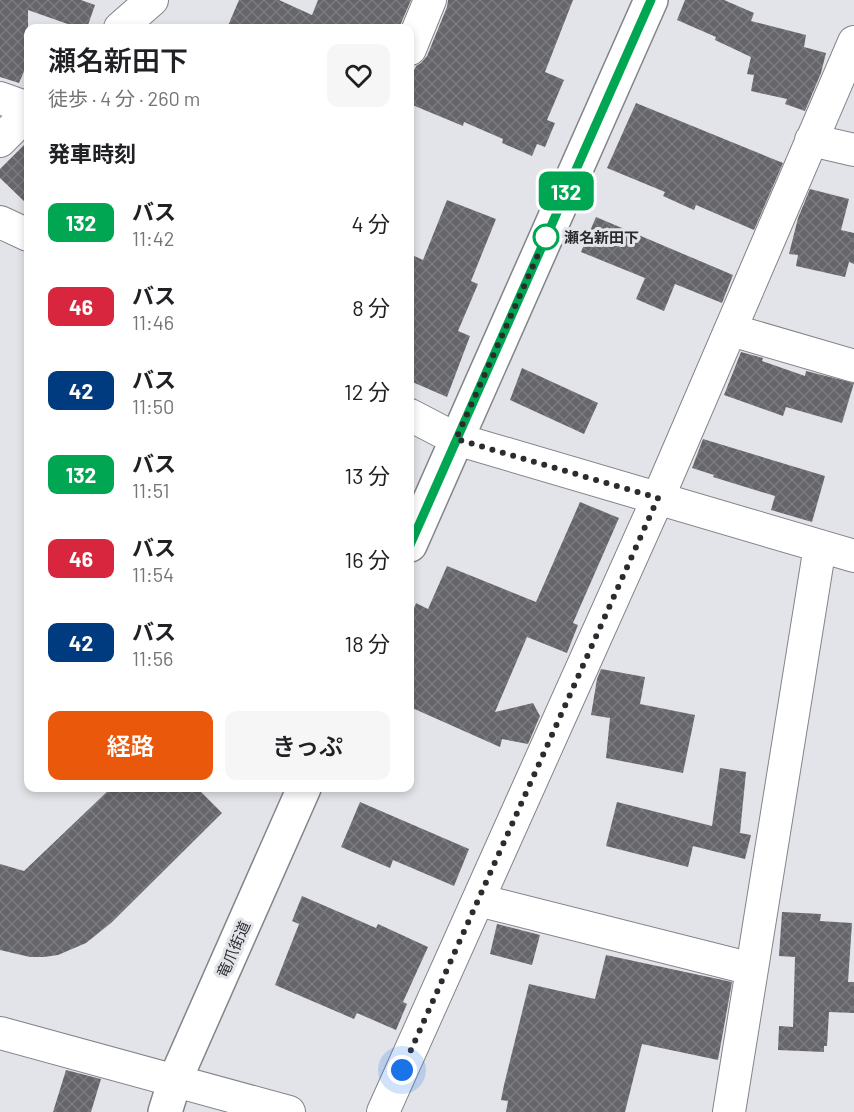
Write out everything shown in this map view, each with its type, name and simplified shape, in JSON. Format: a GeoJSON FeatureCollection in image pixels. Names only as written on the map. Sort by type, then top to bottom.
{"type":"FeatureCollection","features":[{"type":"Feature","properties":{"kind":"main road"},"geometry":{"type":"LineString","coordinates":[[414,536],[651,0]]}},
{"type":"Feature","properties":{"kind":"main road","name":"竜爪街道"},"geometry":{"type":"LineString","coordinates":[[165,1112],[176,1080],[301,792]]}},
{"type":"Feature","properties":{"kind":"street"},"geometry":{"type":"LineString","coordinates":[[125,24],[152,0]]}},
{"type":"Feature","properties":{"kind":"street"},"geometry":{"type":"LineString","coordinates":[[414,39],[430,0]]}},
{"type":"Feature","properties":{"kind":"street"},"geometry":{"type":"LineString","coordinates":[[383,1112],[658,498],[854,42]]}},
{"type":"Feature","properties":{"kind":"street"},"geometry":{"type":"LineString","coordinates":[[0,98],[24,107]]}},
{"type":"Feature","properties":{"kind":"street"},"geometry":{"type":"LineString","coordinates":[[0,141],[24,117]]}},
{"type":"Feature","properties":{"kind":"street"},"geometry":{"type":"LineString","coordinates":[[811,140],[854,150]]}},
{"type":"Feature","properties":{"kind":"street"},"geometry":{"type":"LineString","coordinates":[[0,222],[24,233]]}},
{"type":"Feature","properties":{"kind":"street"},"geometry":{"type":"LineString","coordinates":[[731,330],[854,366]]}},
{"type":"Feature","properties":{"kind":"street"},"geometry":{"type":"LineString","coordinates":[[414,417],[456,439],[854,556]]}},
{"type":"Feature","properties":{"kind":"street"},"geometry":{"type":"LineString","coordinates":[[729,1112],[820,546]]}},
{"type":"Feature","properties":{"kind":"street"},"geometry":{"type":"LineString","coordinates":[[478,900],[752,969]]}},
{"type":"Feature","properties":{"kind":"street"},"geometry":{"type":"LineString","coordinates":[[0,1033],[289,1112]]}},
{"type":"Feature","properties":{"kind":"building"},"geometry":{"type":"Polygon","coordinates":[[[0,0],[81,0],[95,5],[88,24],[68,24],[28,10],[28,24],[24,24],[24,71],[19,83],[0,77],[0,0]]]}},
{"type":"Feature","properties":{"kind":"building"},"geometry":{"type":"Polygon","coordinates":[[[239,0],[279,0],[312,15],[318,0],[411,0],[401,24],[229,24],[239,0]]]}},
{"type":"Feature","properties":{"kind":"building"},"geometry":{"type":"Polygon","coordinates":[[[448,0],[573,0],[545,72],[564,80],[547,120],[555,123],[545,147],[537,144],[532,156],[502,143],[503,139],[464,122],[463,126],[414,106],[414,70],[427,56],[448,0]]]}},
{"type":"Feature","properties":{"kind":"building"},"geometry":{"type":"Polygon","coordinates":[[[685,0],[724,0],[754,13],[751,21],[806,35],[804,47],[826,53],[821,73],[805,111],[785,104],[787,99],[751,91],[754,75],[747,74],[751,57],[715,40],[716,37],[677,20],[685,0]]]}},
{"type":"Feature","properties":{"kind":"building"},"geometry":{"type":"Polygon","coordinates":[[[636,103],[783,163],[754,230],[696,205],[694,210],[663,196],[665,192],[607,168],[636,103]]]}},
{"type":"Feature","properties":{"kind":"building"},"geometry":{"type":"Polygon","coordinates":[[[24,145],[24,201],[0,178],[0,169],[24,145]]]}},
{"type":"Feature","properties":{"kind":"building"},"geometry":{"type":"Polygon","coordinates":[[[810,189],[849,199],[841,230],[854,233],[854,264],[849,262],[845,277],[796,266],[798,255],[789,254],[798,218],[810,189]]]}},
{"type":"Feature","properties":{"kind":"building"},"geometry":{"type":"Polygon","coordinates":[[[447,200],[496,219],[471,281],[478,284],[458,331],[470,336],[447,397],[414,383],[414,256],[423,260],[447,200]]]}},
{"type":"Feature","properties":{"kind":"building"},"geometry":{"type":"Polygon","coordinates":[[[596,217],[733,275],[722,303],[675,284],[664,311],[636,299],[645,278],[581,252],[596,217]]]}},
{"type":"Feature","properties":{"kind":"building"},"geometry":{"type":"Polygon","coordinates":[[[741,352],[763,358],[762,361],[805,376],[806,371],[854,383],[842,423],[786,407],[783,416],[724,395],[741,352]]]}},
{"type":"Feature","properties":{"kind":"building"},"geometry":{"type":"Polygon","coordinates":[[[522,368],[598,403],[584,434],[510,400],[522,368]]]}},
{"type":"Feature","properties":{"kind":"building"},"geometry":{"type":"Polygon","coordinates":[[[703,439],[825,476],[812,522],[771,510],[775,496],[713,477],[714,475],[692,468],[703,439]]]}},
{"type":"Feature","properties":{"kind":"building"},"geometry":{"type":"Polygon","coordinates":[[[580,502],[619,518],[573,623],[578,625],[567,653],[527,637],[495,712],[533,703],[540,716],[528,744],[502,739],[500,747],[414,709],[414,608],[416,603],[428,609],[447,566],[536,602],[580,502]]]}},
{"type":"Feature","properties":{"kind":"building"},"geometry":{"type":"Polygon","coordinates":[[[601,669],[645,677],[640,704],[695,715],[683,773],[606,758],[610,718],[591,715],[601,669]]]}},
{"type":"Feature","properties":{"kind":"building"},"geometry":{"type":"Polygon","coordinates":[[[720,768],[746,772],[740,833],[751,835],[745,859],[693,846],[688,867],[606,846],[617,802],[712,826],[720,768]]]}},
{"type":"Feature","properties":{"kind":"building"},"geometry":{"type":"Polygon","coordinates":[[[107,792],[201,792],[222,813],[111,923],[86,943],[58,955],[30,957],[0,950],[0,864],[24,871],[107,792]]]}},
{"type":"Feature","properties":{"kind":"building"},"geometry":{"type":"Polygon","coordinates":[[[360,802],[469,849],[454,886],[393,860],[390,868],[341,847],[360,802]]]}},
{"type":"Feature","properties":{"kind":"building"},"geometry":{"type":"Polygon","coordinates":[[[302,896],[376,928],[378,924],[428,947],[403,1002],[407,1004],[396,1030],[357,1013],[354,1019],[275,985],[299,924],[292,921],[302,896]]]}},
{"type":"Feature","properties":{"kind":"building"},"geometry":{"type":"Polygon","coordinates":[[[782,912],[821,914],[820,921],[852,923],[848,982],[854,982],[854,1013],[829,1012],[827,1046],[824,1046],[824,1052],[778,1050],[779,1026],[793,1027],[795,957],[779,956],[782,912]]]}},
{"type":"Feature","properties":{"kind":"building"},"geometry":{"type":"Polygon","coordinates":[[[497,924],[540,935],[532,965],[490,954],[497,924]]]}},
{"type":"Feature","properties":{"kind":"building"},"geometry":{"type":"Polygon","coordinates":[[[606,955],[732,982],[718,1060],[642,1044],[625,1112],[506,1112],[508,1101],[501,1100],[529,984],[595,999],[606,955]]]}},
{"type":"Feature","properties":{"kind":"building"},"geometry":{"type":"Polygon","coordinates":[[[66,1070],[101,1079],[91,1112],[53,1112],[66,1070]]]}},
{"type":"Feature","properties":{"kind":"bus line","name":"132"},"geometry":{"type":"LineString","coordinates":[[414,536],[651,0]]}},
{"type":"Feature","properties":{"kind":"place","name":"瀬名新田下"},"geometry":{"type":"Point","coordinates":[546,237]}},
{"type":"Feature","properties":{"kind":"route"},"geometry":{"type":"LineString","coordinates":[[402,1070],[658,498],[456,439],[549,230],[546,237]]}}]}
